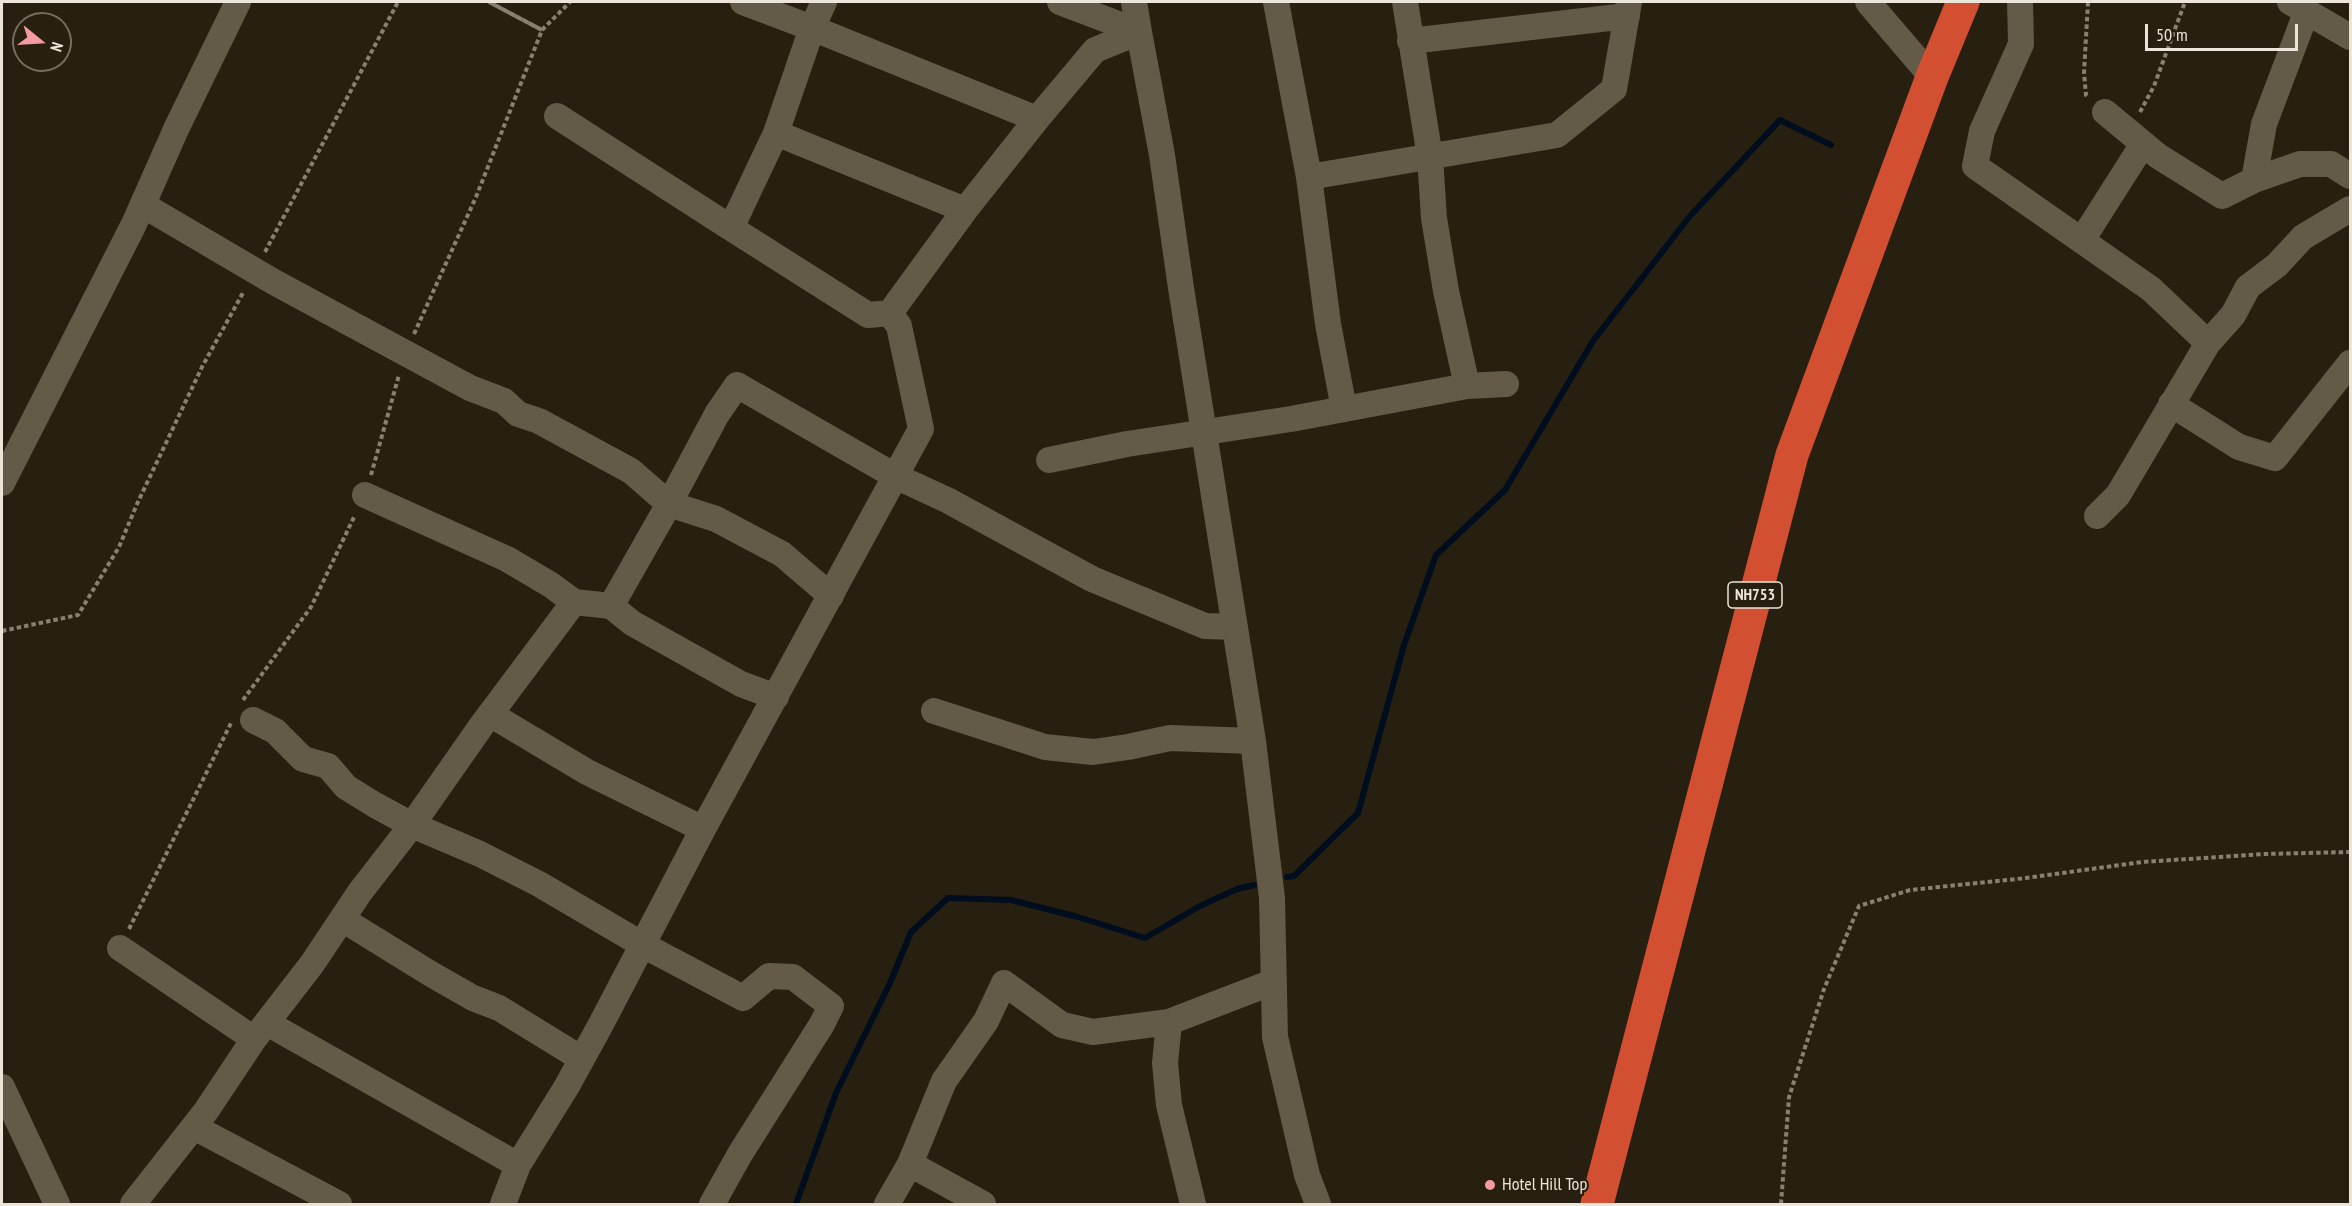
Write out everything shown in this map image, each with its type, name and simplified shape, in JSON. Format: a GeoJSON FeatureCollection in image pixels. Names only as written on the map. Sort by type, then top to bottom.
{"type":"FeatureCollection","features":[{"type":"Feature","properties":{"kind":"highway","name":"NH753"},"geometry":{"type":"LineString","coordinates":[[1597,1204],[1792,455],[1932,77],[1963,2]]}},
{"type":"Feature","properties":{"kind":"street"},"geometry":{"type":"LineString","coordinates":[[2,483],[142,205],[238,2]]}},
{"type":"Feature","properties":{"kind":"street"},"geometry":{"type":"LineString","coordinates":[[743,2],[1037,118]]}},
{"type":"Feature","properties":{"kind":"street"},"geometry":{"type":"LineString","coordinates":[[731,228],[776,133],[812,28],[824,2]]}},
{"type":"Feature","properties":{"kind":"street"},"geometry":{"type":"LineString","coordinates":[[1060,2],[1139,32]]}},
{"type":"Feature","properties":{"kind":"street"},"geometry":{"type":"LineString","coordinates":[[1134,2],[1162,155],[1253,741],[1272,898],[1275,1037],[1306,1175],[1318,1204]]}},
{"type":"Feature","properties":{"kind":"street"},"geometry":{"type":"LineString","coordinates":[[1276,2],[1309,177],[1328,324],[1344,409]]}},
{"type":"Feature","properties":{"kind":"street"},"geometry":{"type":"LineString","coordinates":[[1405,2],[1430,157],[1437,239],[1467,386]]}},
{"type":"Feature","properties":{"kind":"street"},"geometry":{"type":"LineString","coordinates":[[1868,2],[1932,77]]}},
{"type":"Feature","properties":{"kind":"street"},"geometry":{"type":"LineString","coordinates":[[2020,2],[2020,44],[1982,131],[1975,166],[2151,289],[2208,342]]}},
{"type":"Feature","properties":{"kind":"street"},"geometry":{"type":"LineString","coordinates":[[2254,180],[2264,124],[2298,7],[2350,37]]}},
{"type":"Feature","properties":{"kind":"street"},"geometry":{"type":"LineString","coordinates":[[1309,177],[1557,135],[1614,89],[1628,9],[1410,41]]}},
{"type":"Feature","properties":{"kind":"street"},"geometry":{"type":"LineString","coordinates":[[557,116],[868,315],[890,313],[965,210],[1037,118],[1095,50],[1139,32]]}},
{"type":"Feature","properties":{"kind":"street"},"geometry":{"type":"LineString","coordinates":[[2105,112],[2158,156],[2222,196],[2254,180],[2300,164],[2331,164],[2350,176]]}},
{"type":"Feature","properties":{"kind":"street"},"geometry":{"type":"LineString","coordinates":[[776,133],[965,210]]}},
{"type":"Feature","properties":{"kind":"street"},"geometry":{"type":"LineString","coordinates":[[2082,240],[2143,144]]}},
{"type":"Feature","properties":{"kind":"street"},"geometry":{"type":"LineString","coordinates":[[142,205],[255,271],[470,388],[504,402],[518,414],[539,421],[631,471],[669,504],[716,519],[782,554],[831,596]]}},
{"type":"Feature","properties":{"kind":"street"},"geometry":{"type":"LineString","coordinates":[[2097,516],[2118,495],[2208,342],[2233,315],[2248,287],[2277,265],[2303,237],[2350,209]]}},
{"type":"Feature","properties":{"kind":"street"},"geometry":{"type":"LineString","coordinates":[[503,1204],[519,1165],[582,1059],[703,829],[921,429],[898,326],[890,313]]}},
{"type":"Feature","properties":{"kind":"street"},"geometry":{"type":"LineString","coordinates":[[2171,404],[2239,447],[2275,458],[2350,363]]}},
{"type":"Feature","properties":{"kind":"street"},"geometry":{"type":"LineString","coordinates":[[1049,460],[1127,444],[1204,433],[1467,386],[1506,384]]}},
{"type":"Feature","properties":{"kind":"street"},"geometry":{"type":"LineString","coordinates":[[611,606],[711,424],[737,385],[895,476],[947,500],[1092,579],[1205,626],[1235,627]]}},
{"type":"Feature","properties":{"kind":"street"},"geometry":{"type":"LineString","coordinates":[[365,495],[507,559],[551,585],[574,602],[611,606],[632,623],[741,684],[776,697]]}},
{"type":"Feature","properties":{"kind":"street"},"geometry":{"type":"LineString","coordinates":[[133,1204],[194,1127],[260,1031],[312,964],[360,892],[412,825],[490,714],[574,602]]}},
{"type":"Feature","properties":{"kind":"street"},"geometry":{"type":"LineString","coordinates":[[934,711],[1045,747],[1094,752],[1170,738],[1253,741]]}},
{"type":"Feature","properties":{"kind":"street"},"geometry":{"type":"LineString","coordinates":[[490,714],[587,772],[703,829]]}},
{"type":"Feature","properties":{"kind":"street"},"geometry":{"type":"LineString","coordinates":[[253,720],[275,731],[303,759],[328,766],[346,788],[412,825],[480,854],[539,884],[643,945],[743,998],[768,976],[793,977],[831,1006],[712,1204]]}},
{"type":"Feature","properties":{"kind":"street"},"geometry":{"type":"LineString","coordinates":[[342,919],[431,974],[473,998],[499,1008],[582,1059]]}},
{"type":"Feature","properties":{"kind":"street"},"geometry":{"type":"LineString","coordinates":[[120,948],[260,1031],[519,1165]]}},
{"type":"Feature","properties":{"kind":"street"},"geometry":{"type":"LineString","coordinates":[[887,1204],[910,1164],[944,1081],[986,1021],[1004,983],[1062,1025],[1093,1032],[1169,1022],[1273,982]]}},
{"type":"Feature","properties":{"kind":"street"},"geometry":{"type":"LineString","coordinates":[[1169,1022],[1165,1063],[1169,1105],[1193,1204]]}},
{"type":"Feature","properties":{"kind":"street"},"geometry":{"type":"LineString","coordinates":[[2,1087],[57,1204]]}},
{"type":"Feature","properties":{"kind":"street"},"geometry":{"type":"LineString","coordinates":[[194,1127],[339,1204]]}},
{"type":"Feature","properties":{"kind":"street"},"geometry":{"type":"LineString","coordinates":[[910,1164],[983,1204]]}},
{"type":"Feature","properties":{"kind":"path"},"geometry":{"type":"LineString","coordinates":[[2,631],[78,615],[119,547],[202,368],[398,2]]}},
{"type":"Feature","properties":{"kind":"path"},"geometry":{"type":"LineString","coordinates":[[489,2],[542,30]]}},
{"type":"Feature","properties":{"kind":"path"},"geometry":{"type":"LineString","coordinates":[[2088,2],[2084,73],[2086,95],[2105,112],[2139,113],[2154,86],[2185,2]]}},
{"type":"Feature","properties":{"kind":"path"},"geometry":{"type":"LineString","coordinates":[[1781,1204],[1789,1097],[1824,989],[1859,906],[1910,890],[2026,878],[2142,862],[2264,854],[2350,852]]}},
{"type":"Feature","properties":{"kind":"waterway"},"geometry":{"type":"LineString","coordinates":[[1287,877],[1294,876],[1358,813],[1404,645],[1436,555],[1505,490],[1593,341],[1690,216],[1780,120],[1831,145]]}},
{"type":"Feature","properties":{"kind":"waterway"},"geometry":{"type":"LineString","coordinates":[[796,1204],[836,1093],[890,983],[911,932],[948,898],[1011,900],[1078,917],[1145,938],[1200,906],[1237,889],[1254,885]]}},
{"type":"Feature","properties":{"kind":"place","name":"Hotel Hill Top"},"geometry":{"type":"Point","coordinates":[1490,1185]}}]}
